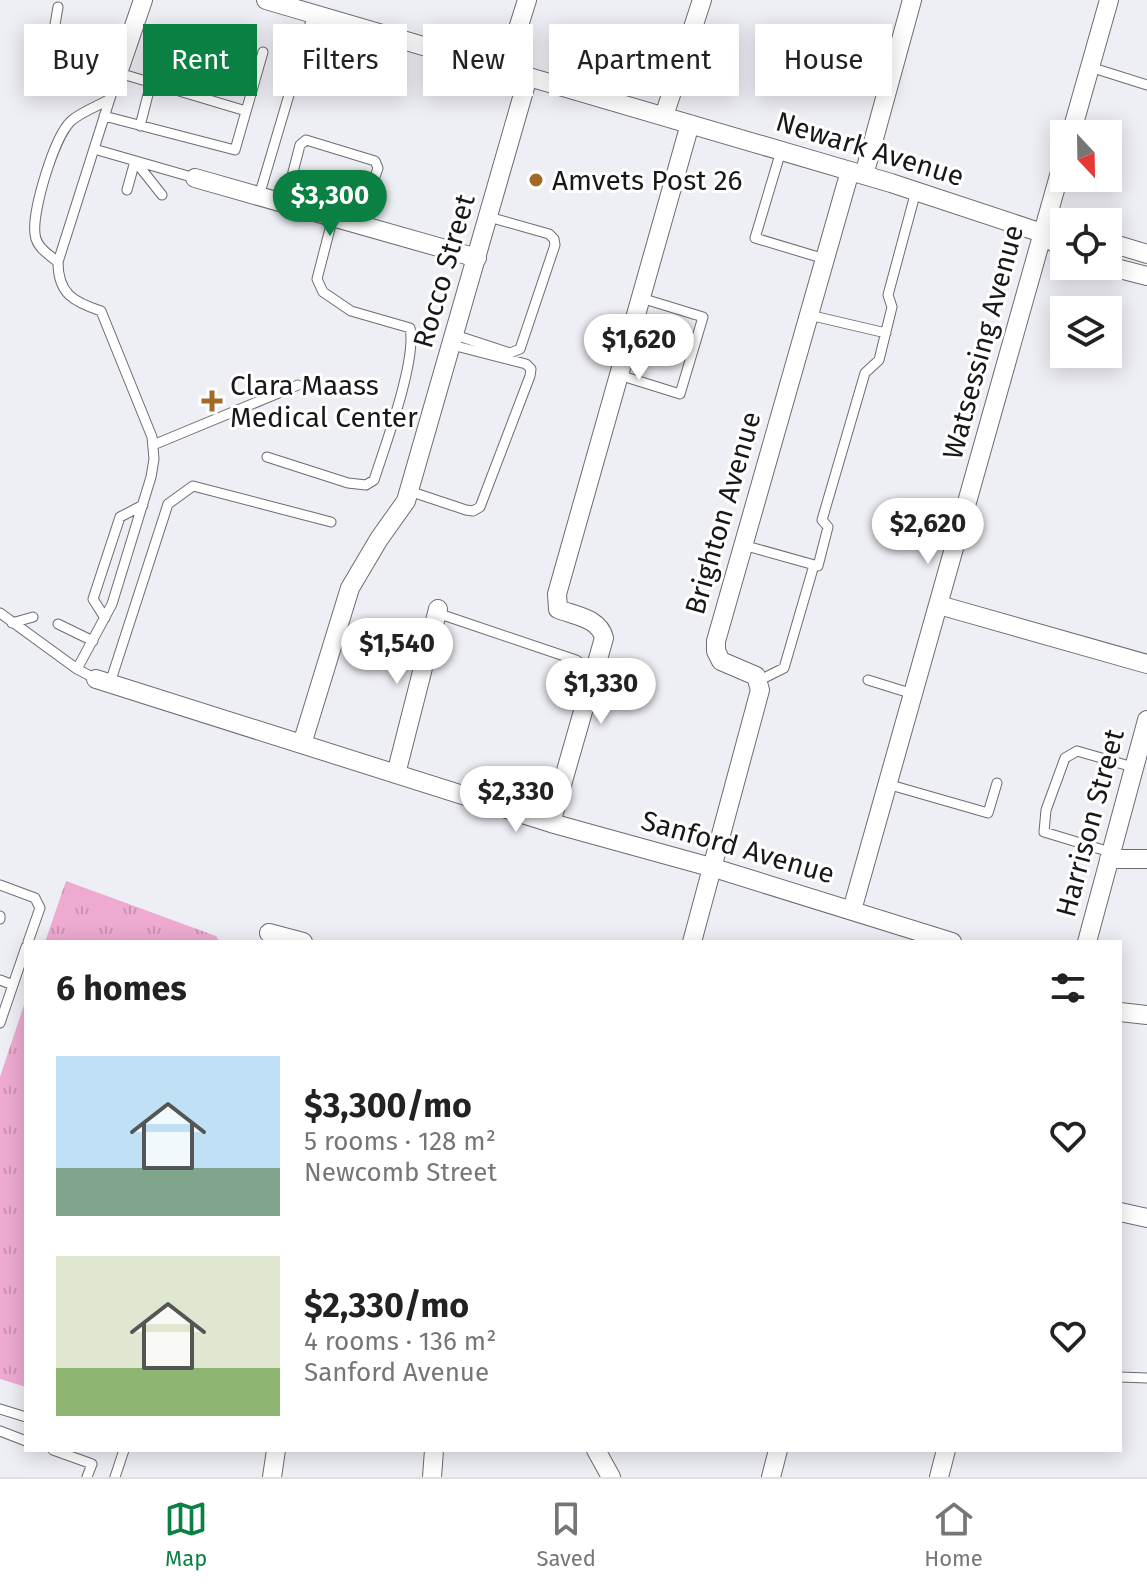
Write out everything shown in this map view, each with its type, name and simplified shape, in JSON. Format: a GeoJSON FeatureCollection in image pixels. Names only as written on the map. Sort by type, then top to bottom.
{"type":"FeatureCollection","features":[{"type":"Feature","properties":{"kind":"street"},"geometry":{"type":"LineString","coordinates":[[127,49],[143,0]]}},
{"type":"Feature","properties":{"kind":"street","name":"Newark Avenue"},"geometry":{"type":"LineString","coordinates":[[266,0],[320,10],[423,43]]}},
{"type":"Feature","properties":{"kind":"street"},"geometry":{"type":"LineString","coordinates":[[519,24],[527,0]]}},
{"type":"Feature","properties":{"kind":"street"},"geometry":{"type":"LineString","coordinates":[[664,116],[702,0]]}},
{"type":"Feature","properties":{"kind":"street","name":"Brighton Avenue"},"geometry":{"type":"LineString","coordinates":[[758,681],[756,676],[721,661],[716,651],[716,641],[825,259],[857,173],[912,0]]}},
{"type":"Feature","properties":{"kind":"street"},"geometry":{"type":"LineString","coordinates":[[1075,120],[1109,0]]}},
{"type":"Feature","properties":{"kind":"street","name":"Newark Avenue"},"geometry":{"type":"LineString","coordinates":[[533,78],[916,191],[1042,233],[1050,239]]}},
{"type":"Feature","properties":{"kind":"street","name":"Rocco Street"},"geometry":{"type":"LineString","coordinates":[[302,744],[350,588],[406,501],[523,96]]}},
{"type":"Feature","properties":{"kind":"street"},"geometry":{"type":"LineString","coordinates":[[551,823],[604,638],[602,629],[593,621],[558,609],[556,602],[690,124]]}},
{"type":"Feature","properties":{"kind":"street"},"geometry":{"type":"LineString","coordinates":[[195,178],[477,258]]}},
{"type":"Feature","properties":{"kind":"street","name":"Watsessing Avenue"},"geometry":{"type":"LineString","coordinates":[[852,910],[1054,192]]}},
{"type":"Feature","properties":{"kind":"street","name":"Newark Avenue"},"geometry":{"type":"LineString","coordinates":[[1042,233],[1050,233]]}},
{"type":"Feature","properties":{"kind":"street"},"geometry":{"type":"LineString","coordinates":[[1122,246],[1147,254]]}},
{"type":"Feature","properties":{"kind":"street"},"geometry":{"type":"LineString","coordinates":[[1122,270],[1147,276]]}},
{"type":"Feature","properties":{"kind":"street"},"geometry":{"type":"LineString","coordinates":[[939,605],[1147,664]]}},
{"type":"Feature","properties":{"kind":"street"},"geometry":{"type":"LineString","coordinates":[[396,774],[437,611]]}},
{"type":"Feature","properties":{"kind":"street","name":"Sanford Avenue"},"geometry":{"type":"LineString","coordinates":[[103,681],[551,823],[714,868],[946,940]]}},
{"type":"Feature","properties":{"kind":"street"},"geometry":{"type":"LineString","coordinates":[[693,940],[760,690],[758,681]]}},
{"type":"Feature","properties":{"kind":"street","name":"Harrison Street"},"geometry":{"type":"LineString","coordinates":[[1088,940],[1147,720]]}},
{"type":"Feature","properties":{"kind":"street"},"geometry":{"type":"LineString","coordinates":[[1110,855],[1147,859]]}},
{"type":"Feature","properties":{"kind":"street"},"geometry":{"type":"LineString","coordinates":[[1122,1012],[1147,1015]]}},
{"type":"Feature","properties":{"kind":"street"},"geometry":{"type":"LineString","coordinates":[[1122,1212],[1147,1218]]}},
{"type":"Feature","properties":{"kind":"street"},"geometry":{"type":"LineString","coordinates":[[272,1477],[276,1452]]}},
{"type":"Feature","properties":{"kind":"street"},"geometry":{"type":"LineString","coordinates":[[432,1477],[434,1452]]}},
{"type":"Feature","properties":{"kind":"street"},"geometry":{"type":"LineString","coordinates":[[597,1452],[611,1477]]}},
{"type":"Feature","properties":{"kind":"street"},"geometry":{"type":"LineString","coordinates":[[771,1477],[777,1452]]}},
{"type":"Feature","properties":{"kind":"street"},"geometry":{"type":"LineString","coordinates":[[939,1477],[945,1452]]}},
{"type":"Feature","properties":{"kind":"lane"},"geometry":{"type":"LineString","coordinates":[[55,24],[58,7]]}},
{"type":"Feature","properties":{"kind":"lane"},"geometry":{"type":"LineString","coordinates":[[259,196],[320,10]]}},
{"type":"Feature","properties":{"kind":"lane"},"geometry":{"type":"LineString","coordinates":[[104,116],[235,150],[263,52]]}},
{"type":"Feature","properties":{"kind":"lane"},"geometry":{"type":"LineString","coordinates":[[1090,67],[1147,85]]}},
{"type":"Feature","properties":{"kind":"lane"},"geometry":{"type":"LineString","coordinates":[[77,669],[112,604],[154,459],[153,445],[101,311],[76,303],[66,293],[58,275],[58,262],[111,96]]}},
{"type":"Feature","properties":{"kind":"lane"},"geometry":{"type":"LineString","coordinates":[[140,126],[148,96]]}},
{"type":"Feature","properties":{"kind":"lane"},"geometry":{"type":"LineString","coordinates":[[195,96],[246,111]]}},
{"type":"Feature","properties":{"kind":"lane"},"geometry":{"type":"LineString","coordinates":[[58,262],[41,248],[35,235],[42,187],[56,145],[71,121],[110,99]]}},
{"type":"Feature","properties":{"kind":"lane"},"geometry":{"type":"LineString","coordinates":[[285,203],[300,145],[306,140],[375,161],[378,168],[359,224]]}},
{"type":"Feature","properties":{"kind":"lane"},"geometry":{"type":"LineString","coordinates":[[94,149],[195,178]]}},
{"type":"Feature","properties":{"kind":"lane"},"geometry":{"type":"LineString","coordinates":[[781,151],[755,238],[825,259]]}},
{"type":"Feature","properties":{"kind":"lane"},"geometry":{"type":"LineString","coordinates":[[127,190],[135,161]]}},
{"type":"Feature","properties":{"kind":"lane"},"geometry":{"type":"LineString","coordinates":[[135,161],[162,195]]}},
{"type":"Feature","properties":{"kind":"lane"},"geometry":{"type":"LineString","coordinates":[[743,545],[818,566],[828,527],[822,520],[865,373],[879,360],[892,307],[888,295],[916,191]]}},
{"type":"Feature","properties":{"kind":"lane"},"geometry":{"type":"LineString","coordinates":[[267,457],[348,483],[366,485],[374,480],[395,411],[411,350],[410,328],[351,311],[323,292],[317,279],[333,217]]}},
{"type":"Feature","properties":{"kind":"lane"},"geometry":{"type":"LineString","coordinates":[[453,340],[510,353],[520,349],[555,245],[549,234],[489,217]]}},
{"type":"Feature","properties":{"kind":"lane"},"geometry":{"type":"LineString","coordinates":[[619,375],[680,394],[703,317],[641,298]]}},
{"type":"Feature","properties":{"kind":"lane"},"geometry":{"type":"LineString","coordinates":[[809,315],[886,333]]}},
{"type":"Feature","properties":{"kind":"lane"},"geometry":{"type":"LineString","coordinates":[[409,491],[466,510],[480,507],[530,376],[531,369],[526,364],[453,340]]}},
{"type":"Feature","properties":{"kind":"lane"},"geometry":{"type":"LineString","coordinates":[[153,445],[298,385]]}},
{"type":"Feature","properties":{"kind":"lane"},"geometry":{"type":"LineString","coordinates":[[0,613],[77,669],[103,681],[168,504],[193,486],[331,522]]}},
{"type":"Feature","properties":{"kind":"lane"},"geometry":{"type":"LineString","coordinates":[[105,618],[93,599],[120,517],[143,505]]}},
{"type":"Feature","properties":{"kind":"lane"},"geometry":{"type":"LineString","coordinates":[[758,681],[784,668],[814,565]]}},
{"type":"Feature","properties":{"kind":"lane"},"geometry":{"type":"LineString","coordinates":[[437,611],[576,660],[594,673]]}},
{"type":"Feature","properties":{"kind":"lane"},"geometry":{"type":"LineString","coordinates":[[12,623],[33,617]]}},
{"type":"Feature","properties":{"kind":"lane"},"geometry":{"type":"LineString","coordinates":[[58,624],[93,641]]}},
{"type":"Feature","properties":{"kind":"lane"},"geometry":{"type":"LineString","coordinates":[[868,680],[913,694]]}},
{"type":"Feature","properties":{"kind":"lane"},"geometry":{"type":"LineString","coordinates":[[1110,855],[1044,832],[1046,810],[1069,753],[1077,751],[1133,767]]}},
{"type":"Feature","properties":{"kind":"lane"},"geometry":{"type":"LineString","coordinates":[[887,784],[988,813],[997,783]]}},
{"type":"Feature","properties":{"kind":"lane"},"geometry":{"type":"LineString","coordinates":[[0,885],[35,898],[40,908],[28,940]]}},
{"type":"Feature","properties":{"kind":"lane"},"geometry":{"type":"LineString","coordinates":[[0,1023],[24,953]]}},
{"type":"Feature","properties":{"kind":"lane"},"geometry":{"type":"LineString","coordinates":[[0,980],[13,985]]}},
{"type":"Feature","properties":{"kind":"lane"},"geometry":{"type":"LineString","coordinates":[[1122,1377],[1147,1378]]}},
{"type":"Feature","properties":{"kind":"lane"},"geometry":{"type":"LineString","coordinates":[[0,1409],[24,1416]]}},
{"type":"Feature","properties":{"kind":"lane"},"geometry":{"type":"LineString","coordinates":[[0,1431],[24,1440]]}},
{"type":"Feature","properties":{"kind":"lane"},"geometry":{"type":"LineString","coordinates":[[59,1452],[92,1464],[87,1477]]}},
{"type":"Feature","properties":{"kind":"lane"},"geometry":{"type":"LineString","coordinates":[[115,1477],[123,1452]]}},
{"type":"Feature","properties":{"kind":"green space"},"geometry":{"type":"Polygon","coordinates":[[[66,881],[216,936],[219,940],[46,940],[66,881]]]}},
{"type":"Feature","properties":{"kind":"green space"},"geometry":{"type":"Polygon","coordinates":[[[24,1005],[24,1386],[0,1379],[0,1077],[24,1005]]]}},
{"type":"Feature","properties":{"kind":"place","name":"Amvets Post 26"},"geometry":{"type":"Point","coordinates":[536,180]}},
{"type":"Feature","properties":{"kind":"place","name":"Clara Maass Medical Center"},"geometry":{"type":"Point","coordinates":[212,401]}}]}
